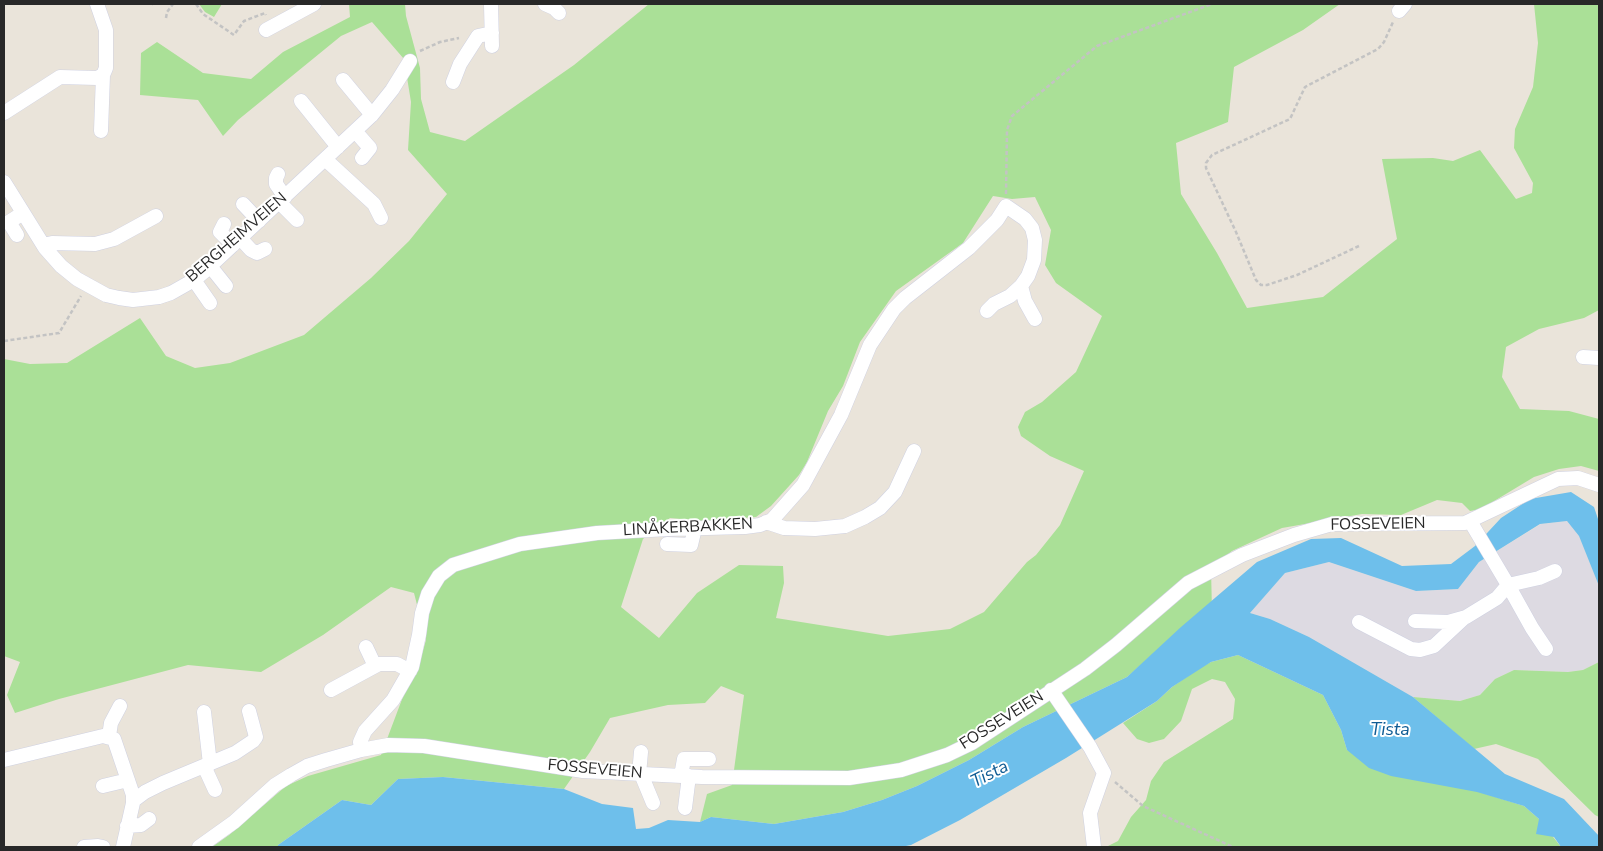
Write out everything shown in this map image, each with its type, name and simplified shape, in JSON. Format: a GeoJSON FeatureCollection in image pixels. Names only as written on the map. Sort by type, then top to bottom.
{"type":"FeatureCollection","features":[{"type":"Feature","properties":{"kind":"street"},"geometry":{"type":"LineString","coordinates":[[97,4],[106,30],[106,68],[103,76],[101,131]]}},
{"type":"Feature","properties":{"kind":"street"},"geometry":{"type":"LineString","coordinates":[[269,29],[314,4]]}},
{"type":"Feature","properties":{"kind":"street"},"geometry":{"type":"LineString","coordinates":[[452,82],[460,64],[487,38],[492,4]]}},
{"type":"Feature","properties":{"kind":"street"},"geometry":{"type":"LineString","coordinates":[[545,4],[554,8],[559,13]]}},
{"type":"Feature","properties":{"kind":"street","name":"BERGHEIMVEIEN"},"geometry":{"type":"LineString","coordinates":[[4,182],[43,245],[61,266],[87,286],[106,295],[126,299],[146,299],[172,293],[194,280],[210,266],[379,109],[396,72],[410,61]]}},
{"type":"Feature","properties":{"kind":"street"},"geometry":{"type":"LineString","coordinates":[[4,113],[60,77],[98,78],[103,76]]}},
{"type":"Feature","properties":{"kind":"street"},"geometry":{"type":"LineString","coordinates":[[343,80],[372,115]]}},
{"type":"Feature","properties":{"kind":"street"},"geometry":{"type":"LineString","coordinates":[[301,101],[338,147]]}},
{"type":"Feature","properties":{"kind":"street"},"geometry":{"type":"LineString","coordinates":[[355,131],[370,148],[362,158]]}},
{"type":"Feature","properties":{"kind":"street"},"geometry":{"type":"LineString","coordinates":[[325,159],[374,204],[381,218]]}},
{"type":"Feature","properties":{"kind":"street"},"geometry":{"type":"LineString","coordinates":[[278,174],[276,184],[282,199],[297,220]]}},
{"type":"Feature","properties":{"kind":"street"},"geometry":{"type":"LineString","coordinates":[[243,204],[259,221]]}},
{"type":"Feature","properties":{"kind":"street"},"geometry":{"type":"LineString","coordinates":[[987,311],[994,304],[1010,296],[1021,286],[1028,276],[1034,260],[1035,240],[1032,228],[1025,219],[1006,206]]}},
{"type":"Feature","properties":{"kind":"street","name":"LINÅKERBAKKEN"},"geometry":{"type":"LineString","coordinates":[[361,750],[360,742],[365,732],[393,700],[410,671],[428,594],[439,576],[453,565],[520,544],[597,533],[746,527],[760,525],[772,520],[803,485],[841,415],[870,345],[894,309],[969,248],[997,220],[1006,206]]}},
{"type":"Feature","properties":{"kind":"street"},"geometry":{"type":"LineString","coordinates":[[17,235],[8,222],[23,213]]}},
{"type":"Feature","properties":{"kind":"street"},"geometry":{"type":"LineString","coordinates":[[43,245],[52,243],[95,244],[114,239],[156,216]]}},
{"type":"Feature","properties":{"kind":"street"},"geometry":{"type":"LineString","coordinates":[[224,224],[220,232],[257,253],[265,249]]}},
{"type":"Feature","properties":{"kind":"street"},"geometry":{"type":"LineString","coordinates":[[210,266],[226,286]]}},
{"type":"Feature","properties":{"kind":"street"},"geometry":{"type":"LineString","coordinates":[[194,280],[210,304]]}},
{"type":"Feature","properties":{"kind":"street"},"geometry":{"type":"LineString","coordinates":[[1021,286],[1035,318]]}},
{"type":"Feature","properties":{"kind":"street"},"geometry":{"type":"LineString","coordinates":[[1583,357],[1599,358]]}},
{"type":"Feature","properties":{"kind":"street"},"geometry":{"type":"LineString","coordinates":[[766,522],[784,528],[815,529],[846,526],[865,517],[880,508],[895,492],[914,451]]}},
{"type":"Feature","properties":{"kind":"street","name":"FOSSEVEIEN"},"geometry":{"type":"LineString","coordinates":[[199,847],[234,822],[275,785],[307,766],[361,750],[388,745],[424,746],[583,772],[685,776],[849,778],[901,770],[947,755],[972,742],[1085,669],[1188,583],[1242,554],[1294,534],[1332,524],[1465,523],[1558,479],[1578,478],[1599,485]]}},
{"type":"Feature","properties":{"kind":"street"},"geometry":{"type":"LineString","coordinates":[[1470,521],[1546,649]]}},
{"type":"Feature","properties":{"kind":"street"},"geometry":{"type":"LineString","coordinates":[[667,544],[691,545],[694,528]]}},
{"type":"Feature","properties":{"kind":"street"},"geometry":{"type":"LineString","coordinates":[[1359,622],[1411,649],[1420,650],[1434,646],[1466,617],[1497,598],[1508,585],[1539,578],[1555,571]]}},
{"type":"Feature","properties":{"kind":"street"},"geometry":{"type":"LineString","coordinates":[[1415,621],[1448,622],[1466,617]]}},
{"type":"Feature","properties":{"kind":"street"},"geometry":{"type":"LineString","coordinates":[[366,646],[375,666]]}},
{"type":"Feature","properties":{"kind":"street"},"geometry":{"type":"LineString","coordinates":[[331,690],[375,666],[388,663],[398,664],[410,671]]}},
{"type":"Feature","properties":{"kind":"street"},"geometry":{"type":"LineString","coordinates":[[1051,690],[1090,747],[1104,773],[1090,814],[1094,847]]}},
{"type":"Feature","properties":{"kind":"street"},"geometry":{"type":"LineString","coordinates":[[109,736],[111,723],[120,706]]}},
{"type":"Feature","properties":{"kind":"street"},"geometry":{"type":"LineString","coordinates":[[133,801],[145,792],[163,783],[235,753],[256,737],[249,711]]}},
{"type":"Feature","properties":{"kind":"street"},"geometry":{"type":"LineString","coordinates":[[204,712],[207,765],[215,790]]}},
{"type":"Feature","properties":{"kind":"street"},"geometry":{"type":"LineString","coordinates":[[8,759],[95,737],[109,736],[114,739],[117,743],[133,795],[123,847]]}},
{"type":"Feature","properties":{"kind":"street"},"geometry":{"type":"LineString","coordinates":[[641,752],[640,774],[653,803]]}},
{"type":"Feature","properties":{"kind":"street"},"geometry":{"type":"LineString","coordinates":[[685,808],[684,759],[709,759]]}},
{"type":"Feature","properties":{"kind":"street"},"geometry":{"type":"LineString","coordinates":[[103,786],[128,780]]}},
{"type":"Feature","properties":{"kind":"street"},"geometry":{"type":"LineString","coordinates":[[127,826],[141,825],[149,819]]}},
{"type":"Feature","properties":{"kind":"street"},"geometry":{"type":"LineString","coordinates":[[84,847],[103,847]]}},
{"type":"Feature","properties":{"kind":"path"},"geometry":{"type":"LineString","coordinates":[[166,18],[172,4]]}},
{"type":"Feature","properties":{"kind":"path"},"geometry":{"type":"LineString","coordinates":[[196,4],[203,14],[234,35],[244,20],[265,13],[269,29]]}},
{"type":"Feature","properties":{"kind":"path"},"geometry":{"type":"LineString","coordinates":[[1006,206],[1007,130],[1012,116],[1097,46],[1212,4]]}},
{"type":"Feature","properties":{"kind":"path"},"geometry":{"type":"LineString","coordinates":[[1359,246],[1297,276],[1261,285],[1256,280],[1206,168],[1206,163],[1212,155],[1290,119],[1305,87],[1378,49],[1384,42],[1402,7]]}},
{"type":"Feature","properties":{"kind":"path"},"geometry":{"type":"LineString","coordinates":[[410,61],[419,51],[431,45],[487,38]]}},
{"type":"Feature","properties":{"kind":"path"},"geometry":{"type":"LineString","coordinates":[[4,341],[59,333],[87,286]]}},
{"type":"Feature","properties":{"kind":"path"},"geometry":{"type":"LineString","coordinates":[[1104,773],[1143,806],[1233,847]]}},
{"type":"Feature","properties":{"kind":"shaded area"},"geometry":{"type":"Polygon","coordinates":[[[1567,521],[1579,536],[1599,586],[1599,662],[1583,670],[1568,672],[1514,670],[1495,679],[1480,695],[1460,701],[1413,697],[1309,637],[1270,619],[1250,613],[1285,573],[1329,562],[1416,591],[1458,589],[1479,562],[1541,524],[1567,521]]]}},
{"type":"Feature","properties":{"kind":"green space"},"geometry":{"type":"Polygon","coordinates":[[[199,4],[222,4],[214,17],[205,12],[199,4]]]}},
{"type":"Feature","properties":{"kind":"green space"},"geometry":{"type":"Polygon","coordinates":[[[349,4],[405,4],[406,16],[420,68],[421,99],[430,132],[465,141],[574,65],[649,4],[1340,4],[1303,30],[1234,67],[1228,122],[1176,143],[1181,194],[1217,253],[1247,308],[1323,297],[1397,239],[1382,159],[1433,158],[1453,161],[1480,150],[1516,199],[1532,193],[1533,183],[1514,148],[1515,129],[1533,87],[1538,43],[1534,4],[1599,4],[1599,310],[1584,318],[1539,329],[1506,347],[1502,377],[1520,409],[1569,411],[1599,419],[1599,471],[1581,466],[1559,469],[1534,477],[1481,509],[1470,511],[1462,503],[1437,500],[1401,515],[1362,514],[1282,528],[1232,551],[1211,568],[1212,612],[1151,656],[1127,677],[1023,727],[969,760],[917,786],[882,800],[843,812],[774,824],[711,817],[700,822],[707,794],[732,785],[744,695],[721,686],[705,703],[668,705],[610,718],[590,752],[564,789],[443,777],[398,779],[371,805],[342,800],[278,845],[278,847],[212,847],[229,835],[286,786],[308,776],[381,755],[404,694],[418,667],[426,640],[414,593],[391,587],[323,635],[261,672],[188,665],[59,699],[15,713],[7,695],[20,662],[4,656],[4,359],[30,364],[67,363],[140,318],[166,356],[195,368],[230,363],[304,335],[371,278],[409,241],[447,194],[408,150],[411,102],[404,59],[372,22],[341,36],[238,120],[223,136],[198,100],[140,95],[141,53],[157,42],[203,73],[251,79],[283,52],[350,17],[349,4]],[[993,196],[963,243],[896,291],[860,342],[843,386],[828,411],[807,462],[799,475],[771,506],[756,517],[705,521],[670,518],[643,539],[621,607],[659,638],[697,593],[739,565],[783,566],[784,583],[776,618],[888,636],[950,629],[984,612],[1027,562],[1036,555],[1060,525],[1084,471],[1050,456],[1021,436],[1018,427],[1025,412],[1042,402],[1076,372],[1102,316],[1056,283],[1045,265],[1051,230],[1035,197],[1012,199],[993,196]]]}},
{"type":"Feature","properties":{"kind":"green space"},"geometry":{"type":"Polygon","coordinates":[[[1238,655],[1323,695],[1341,730],[1347,750],[1524,806],[1539,819],[1561,847],[1106,847],[1118,841],[1131,817],[1146,800],[1151,781],[1164,762],[1233,719],[1235,699],[1225,682],[1212,679],[1192,689],[1181,721],[1164,739],[1149,743],[1137,739],[1123,723],[1157,701],[1172,687],[1201,667],[1211,662],[1238,655]]]}},
{"type":"Feature","properties":{"kind":"green space"},"geometry":{"type":"Polygon","coordinates":[[[1599,662],[1599,817],[1538,759],[1496,744],[1474,749],[1413,697],[1460,701],[1480,695],[1495,679],[1514,670],[1568,672],[1583,670],[1599,662]]]}},
{"type":"Feature","properties":{"kind":"water","name":"Tista"},"geometry":{"type":"Polygon","coordinates":[[[1571,492],[1594,507],[1599,522],[1599,586],[1579,536],[1567,521],[1540,524],[1479,562],[1458,589],[1416,591],[1329,562],[1285,573],[1250,613],[1270,619],[1309,637],[1413,697],[1505,774],[1564,799],[1599,836],[1599,847],[1561,847],[1554,837],[1536,834],[1539,819],[1524,806],[1477,792],[1391,776],[1369,768],[1347,750],[1341,730],[1323,695],[1238,655],[1211,662],[1172,687],[1157,701],[1066,758],[960,820],[911,845],[901,847],[278,847],[278,845],[342,800],[371,805],[398,779],[443,777],[564,789],[602,804],[633,808],[636,829],[649,828],[668,820],[700,822],[711,817],[774,824],[843,812],[882,800],[917,786],[969,760],[1023,727],[1127,677],[1181,627],[1257,562],[1311,539],[1341,538],[1402,566],[1451,564],[1475,546],[1501,518],[1530,499],[1571,492]]]}}]}
